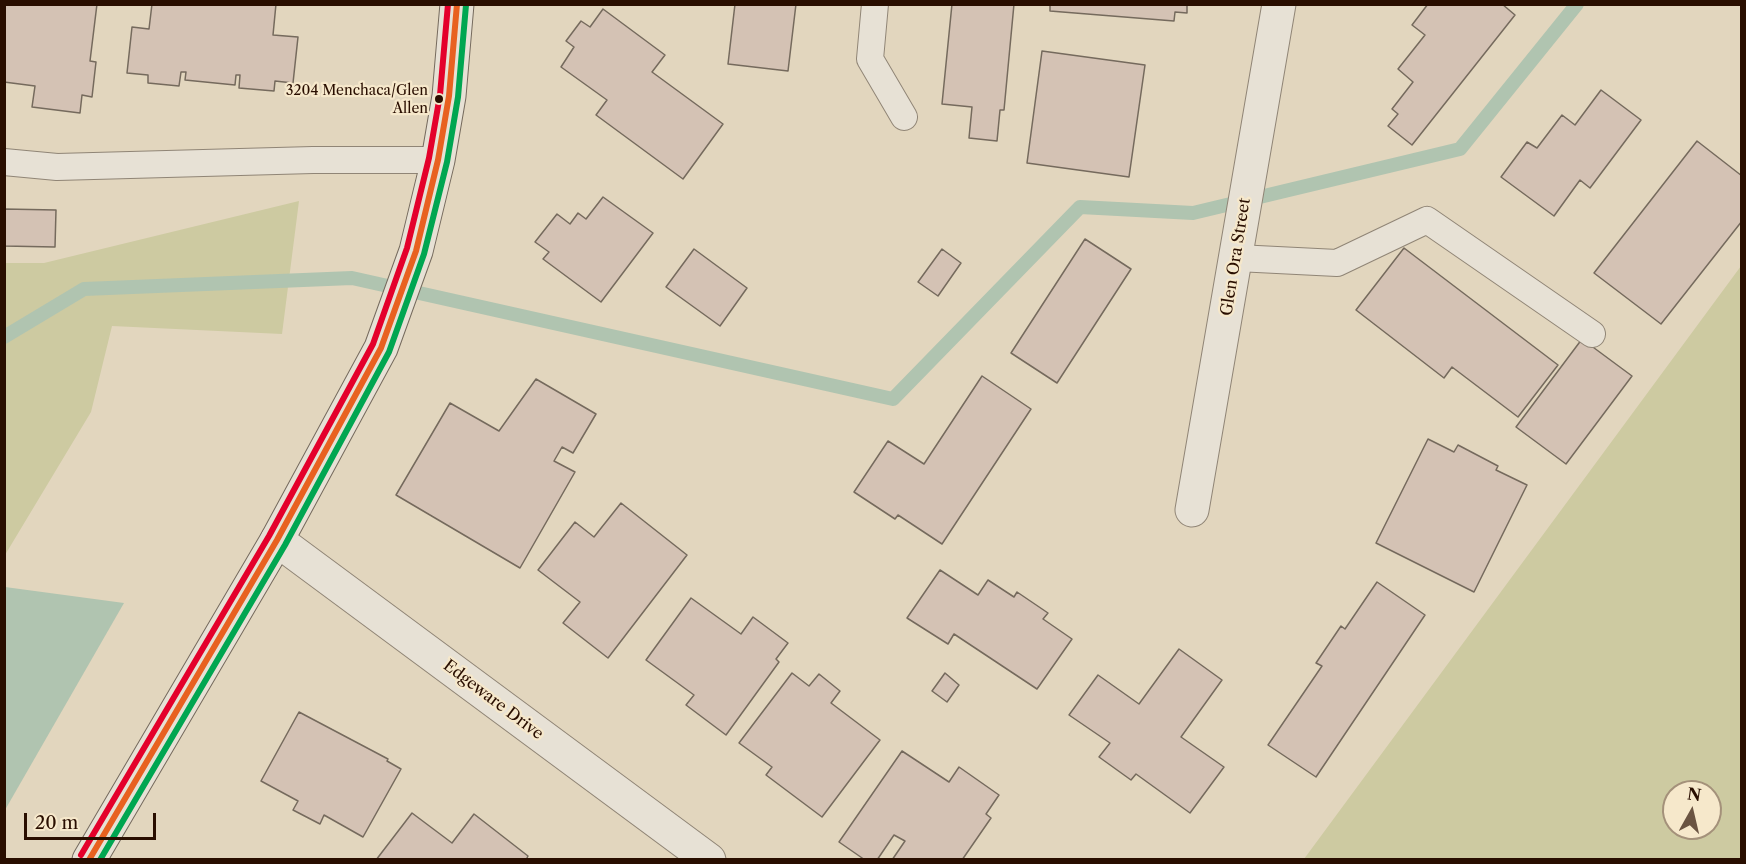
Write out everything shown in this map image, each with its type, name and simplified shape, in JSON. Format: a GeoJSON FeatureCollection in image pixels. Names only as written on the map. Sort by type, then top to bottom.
{"type":"FeatureCollection","features":[{"type":"Feature","properties":{"kind":"street"},"geometry":{"type":"LineString","coordinates":[[89,860],[277,540],[381,348],[416,251],[438,160],[449,96],[457,4]]}},
{"type":"Feature","properties":{"kind":"street","name":"Glen Ora Street"},"geometry":{"type":"LineString","coordinates":[[1192,510],[1279,4]]}},
{"type":"Feature","properties":{"kind":"street","name":"Edgeware Drive"},"geometry":{"type":"LineString","coordinates":[[277,540],[709,860]]}},
{"type":"Feature","properties":{"kind":"lane"},"geometry":{"type":"LineString","coordinates":[[875,4],[870,59],[904,117]]}},
{"type":"Feature","properties":{"kind":"lane"},"geometry":{"type":"LineString","coordinates":[[4,162],[57,166],[313,159],[438,160]]}},
{"type":"Feature","properties":{"kind":"lane"},"geometry":{"type":"LineString","coordinates":[[1237,258],[1337,263],[1427,220],[1592,334]]}},
{"type":"Feature","properties":{"kind":"shaded area"},"geometry":{"type":"Polygon","coordinates":[[[299,201],[282,334],[112,326],[91,412],[5,555],[5,263],[44,263],[299,201]]]}},
{"type":"Feature","properties":{"kind":"shaded area"},"geometry":{"type":"Polygon","coordinates":[[[1741,266],[1741,859],[1304,859],[1741,266]]]}},
{"type":"Feature","properties":{"kind":"shaded area"},"geometry":{"type":"Polygon","coordinates":[[[4,587],[124,603],[5,810],[4,587]]]}},
{"type":"Feature","properties":{"kind":"building"},"geometry":{"type":"Polygon","coordinates":[[[4,4],[97,4],[90,61],[96,62],[92,97],[82,95],[80,113],[32,107],[35,86],[4,82],[4,4]]]}},
{"type":"Feature","properties":{"kind":"building"},"geometry":{"type":"Polygon","coordinates":[[[152,4],[276,4],[273,35],[298,37],[293,83],[275,81],[274,91],[239,88],[240,75],[236,75],[235,85],[185,80],[186,72],[181,72],[179,86],[148,83],[148,75],[127,73],[132,27],[149,29],[152,4]]]}},
{"type":"Feature","properties":{"kind":"building"},"geometry":{"type":"Polygon","coordinates":[[[735,4],[796,4],[788,71],[728,64],[735,4]]]}},
{"type":"Feature","properties":{"kind":"building"},"geometry":{"type":"Polygon","coordinates":[[[952,4],[1014,4],[1004,110],[1000,110],[997,141],[969,138],[972,107],[942,104],[952,4]]]}},
{"type":"Feature","properties":{"kind":"building"},"geometry":{"type":"Polygon","coordinates":[[[1050,4],[1187,4],[1187,13],[1175,12],[1174,21],[1050,11],[1050,4]]]}},
{"type":"Feature","properties":{"kind":"building"},"geometry":{"type":"Polygon","coordinates":[[[1428,4],[1502,4],[1515,15],[1412,145],[1388,126],[1398,114],[1392,109],[1413,82],[1398,69],[1425,35],[1412,25],[1428,4]]]}},
{"type":"Feature","properties":{"kind":"building"},"geometry":{"type":"Polygon","coordinates":[[[603,9],[665,55],[652,72],[723,124],[683,179],[596,115],[607,100],[561,67],[574,47],[566,41],[581,21],[590,27],[603,9]]]}},
{"type":"Feature","properties":{"kind":"building"},"geometry":{"type":"Polygon","coordinates":[[[1042,51],[1145,65],[1129,177],[1027,163],[1042,51]]]}},
{"type":"Feature","properties":{"kind":"building"},"geometry":{"type":"Polygon","coordinates":[[[1601,90],[1641,120],[1590,188],[1580,180],[1554,216],[1501,177],[1527,142],[1537,148],[1562,115],[1575,125],[1601,90]]]}},
{"type":"Feature","properties":{"kind":"building"},"geometry":{"type":"Polygon","coordinates":[[[1697,141],[1742,176],[1742,221],[1661,324],[1594,273],[1697,141]]]}},
{"type":"Feature","properties":{"kind":"building"},"geometry":{"type":"Polygon","coordinates":[[[603,197],[653,233],[601,302],[543,259],[549,252],[535,242],[557,214],[570,224],[578,213],[586,219],[603,197]]]}},
{"type":"Feature","properties":{"kind":"building"},"geometry":{"type":"Polygon","coordinates":[[[4,209],[56,210],[55,247],[4,246],[4,209]]]}},
{"type":"Feature","properties":{"kind":"building"},"geometry":{"type":"Polygon","coordinates":[[[1085,239],[1131,269],[1057,383],[1011,353],[1085,239]]]}},
{"type":"Feature","properties":{"kind":"building"},"geometry":{"type":"Polygon","coordinates":[[[1404,248],[1558,365],[1518,417],[1452,367],[1444,378],[1356,310],[1404,248]]]}},
{"type":"Feature","properties":{"kind":"building"},"geometry":{"type":"Polygon","coordinates":[[[694,249],[747,288],[720,326],[666,287],[694,249]]]}},
{"type":"Feature","properties":{"kind":"building"},"geometry":{"type":"Polygon","coordinates":[[[942,249],[961,263],[938,296],[918,282],[942,249]]]}},
{"type":"Feature","properties":{"kind":"building"},"geometry":{"type":"Polygon","coordinates":[[[1582,339],[1632,376],[1566,464],[1516,427],[1582,339]]]}},
{"type":"Feature","properties":{"kind":"building"},"geometry":{"type":"Polygon","coordinates":[[[982,376],[1031,409],[942,544],[898,515],[895,519],[854,492],[888,441],[924,464],[982,376]]]}},
{"type":"Feature","properties":{"kind":"building"},"geometry":{"type":"Polygon","coordinates":[[[536,379],[596,414],[573,453],[562,447],[554,461],[575,472],[520,568],[396,495],[450,403],[499,431],[536,379]]]}},
{"type":"Feature","properties":{"kind":"building"},"geometry":{"type":"Polygon","coordinates":[[[1428,439],[1454,452],[1458,445],[1498,466],[1496,470],[1527,485],[1474,592],[1376,543],[1428,439]]]}},
{"type":"Feature","properties":{"kind":"building"},"geometry":{"type":"Polygon","coordinates":[[[621,503],[687,555],[608,658],[563,623],[580,602],[538,570],[575,522],[594,537],[621,503]]]}},
{"type":"Feature","properties":{"kind":"building"},"geometry":{"type":"Polygon","coordinates":[[[940,570],[978,595],[988,580],[1014,597],[1017,592],[1048,613],[1043,619],[1072,639],[1037,689],[954,634],[948,644],[907,618],[940,570]]]}},
{"type":"Feature","properties":{"kind":"building"},"geometry":{"type":"Polygon","coordinates":[[[1377,582],[1425,615],[1316,777],[1268,745],[1322,666],[1316,663],[1341,626],[1345,629],[1377,582]]]}},
{"type":"Feature","properties":{"kind":"building"},"geometry":{"type":"Polygon","coordinates":[[[691,598],[741,634],[753,617],[788,643],[776,659],[779,662],[726,735],[686,705],[694,695],[646,660],[691,598]]]}},
{"type":"Feature","properties":{"kind":"building"},"geometry":{"type":"Polygon","coordinates":[[[1179,649],[1222,680],[1181,737],[1224,767],[1190,813],[1136,774],[1131,780],[1099,757],[1110,743],[1069,715],[1098,675],[1139,704],[1179,649]]]}},
{"type":"Feature","properties":{"kind":"building"},"geometry":{"type":"Polygon","coordinates":[[[792,673],[809,686],[819,674],[840,691],[831,703],[880,740],[822,817],[766,775],[772,767],[739,743],[792,673]]]}},
{"type":"Feature","properties":{"kind":"building"},"geometry":{"type":"Polygon","coordinates":[[[945,673],[959,685],[947,702],[932,691],[945,673]]]}},
{"type":"Feature","properties":{"kind":"building"},"geometry":{"type":"Polygon","coordinates":[[[299,712],[388,759],[387,761],[401,769],[363,837],[324,815],[320,824],[293,810],[298,801],[261,781],[299,712]]]}},
{"type":"Feature","properties":{"kind":"building"},"geometry":{"type":"Polygon","coordinates":[[[902,751],[949,782],[959,767],[999,795],[986,814],[991,818],[962,860],[892,860],[905,841],[894,835],[877,860],[865,860],[839,842],[902,751]]]}},
{"type":"Feature","properties":{"kind":"building"},"geometry":{"type":"Polygon","coordinates":[[[412,813],[452,843],[474,814],[528,856],[526,860],[376,860],[412,813]]]}},
{"type":"Feature","properties":{"kind":"waterway"},"geometry":{"type":"LineString","coordinates":[[4,337],[84,289],[352,278],[893,399],[1080,207],[1193,213],[1460,149],[1577,4]]}},
{"type":"Feature","properties":{"kind":"transit line"},"geometry":{"type":"LineString","coordinates":[[81,855],[269,536],[373,344],[407,248],[429,158],[440,95],[448,4]]}},
{"type":"Feature","properties":{"kind":"transit line"},"geometry":{"type":"LineString","coordinates":[[89,860],[277,540],[381,348],[416,251],[438,160],[449,96],[457,4]]}},
{"type":"Feature","properties":{"kind":"transit line"},"geometry":{"type":"LineString","coordinates":[[100,860],[285,545],[389,352],[424,254],[447,162],[458,97],[466,5]]}},
{"type":"Feature","properties":{"kind":"place","name":"3204 Menchaca/Glen Allen"},"geometry":{"type":"Point","coordinates":[439,99]}}]}
